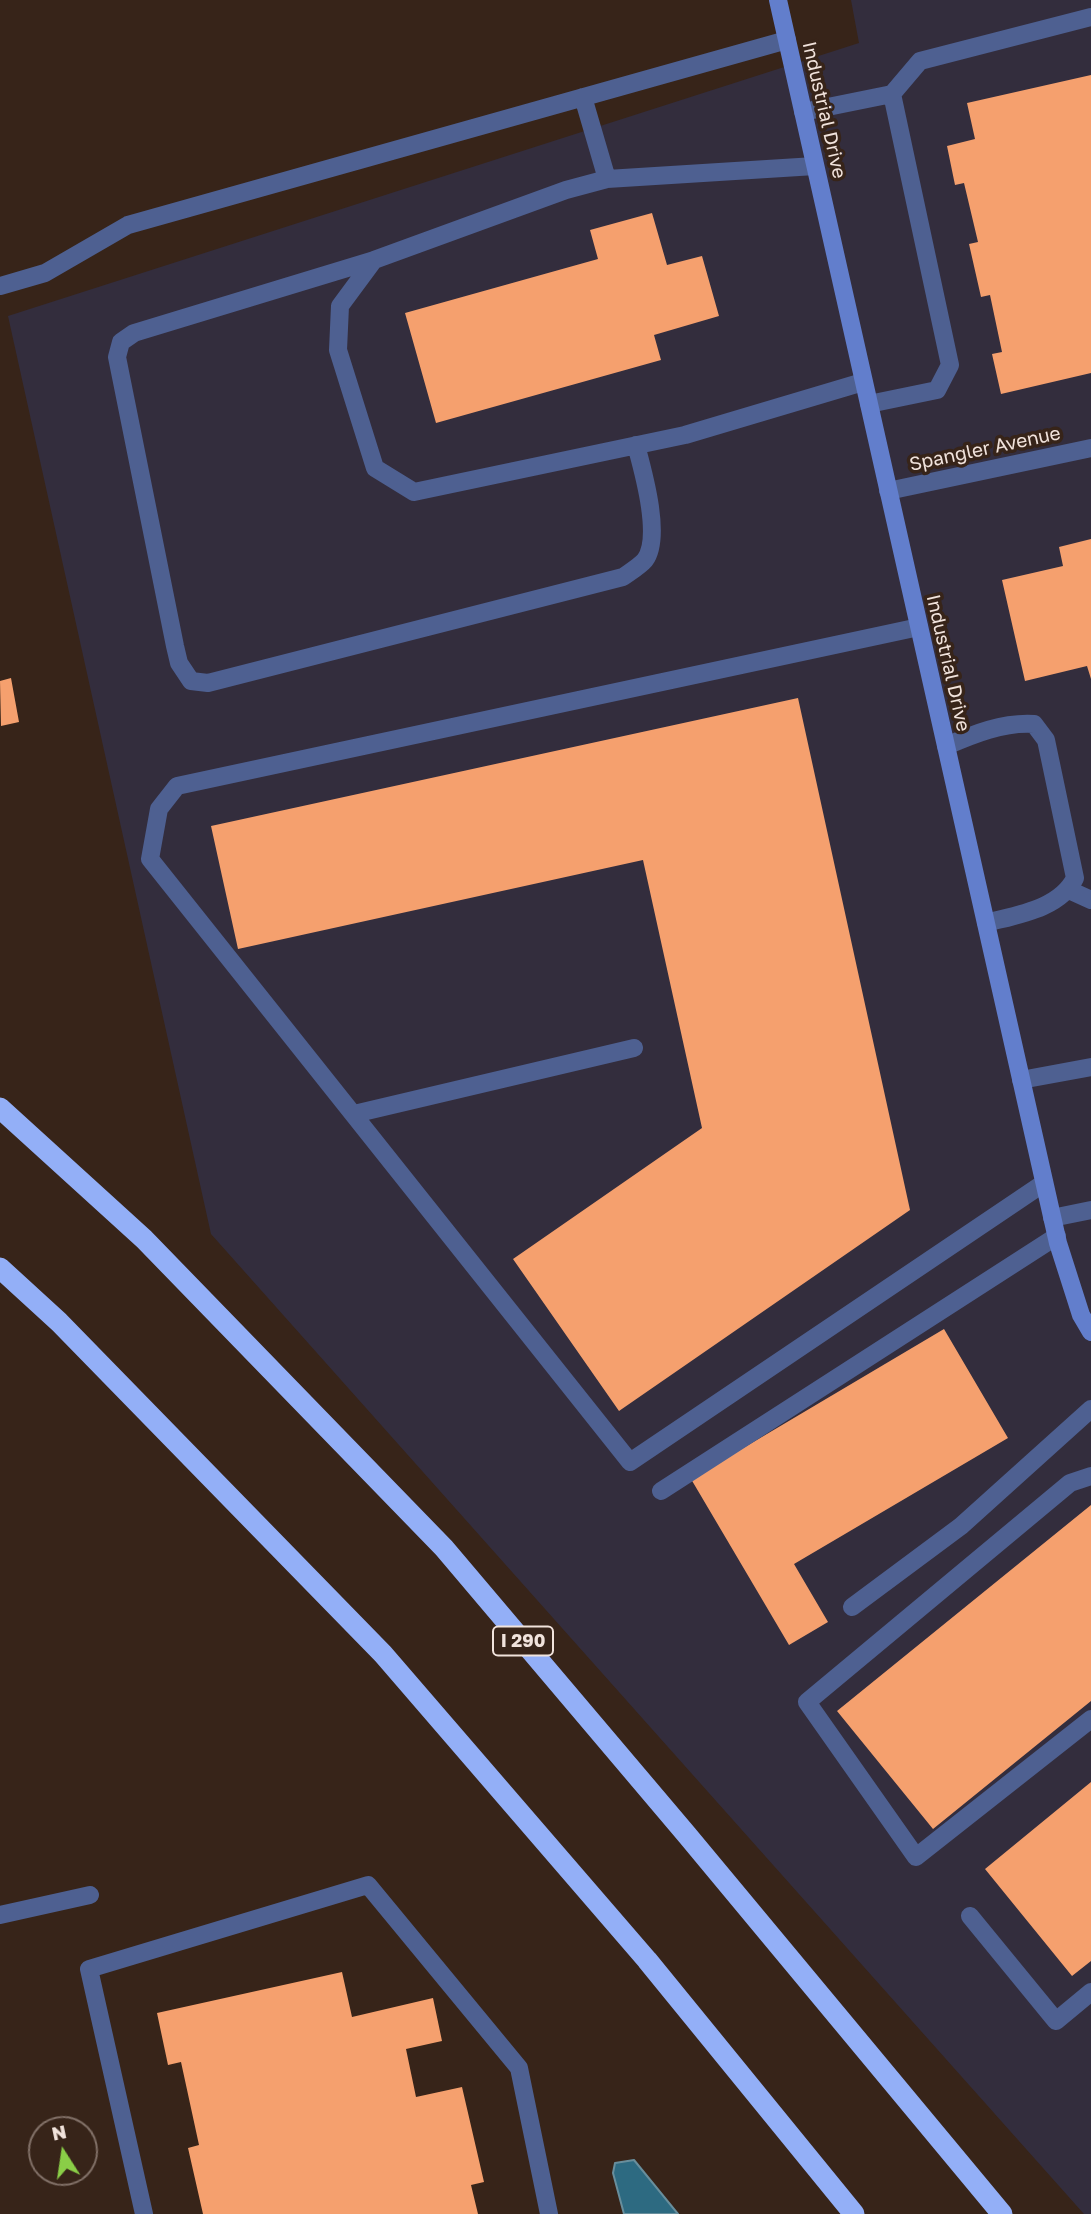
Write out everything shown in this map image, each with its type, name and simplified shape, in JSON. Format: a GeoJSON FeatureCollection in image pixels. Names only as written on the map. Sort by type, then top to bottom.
{"type":"FeatureCollection","features":[{"type":"Feature","properties":{"kind":"highway","name":"I 290"},"geometry":{"type":"LineString","coordinates":[[0,1108],[144,1239],[444,1548],[678,1824],[1002,2214]]}},
{"type":"Feature","properties":{"kind":"highway"},"geometry":{"type":"LineString","coordinates":[[0,1269],[59,1322],[383,1654],[646,1960],[854,2214]]}},
{"type":"Feature","properties":{"kind":"street","name":"Industrial Drive"},"geometry":{"type":"LineString","coordinates":[[778,0],[1056,1236],[1081,1315],[1091,1332]]}},
{"type":"Feature","properties":{"kind":"street"},"geometry":{"type":"LineString","coordinates":[[803,112],[892,94],[920,61],[1091,17]]}},
{"type":"Feature","properties":{"kind":"street"},"geometry":{"type":"LineString","coordinates":[[0,286],[45,273],[128,225],[787,40]]}},
{"type":"Feature","properties":{"kind":"street"},"geometry":{"type":"LineString","coordinates":[[869,404],[937,390],[950,365],[892,94]]}},
{"type":"Feature","properties":{"kind":"street"},"geometry":{"type":"LineString","coordinates":[[583,97],[607,179]]}},
{"type":"Feature","properties":{"kind":"street"},"geometry":{"type":"LineString","coordinates":[[636,445],[646,486],[652,534],[646,559],[623,577],[208,683],[191,681],[179,663],[175,646],[117,357],[121,341],[134,333],[373,260],[566,190],[607,179],[815,166]]}},
{"type":"Feature","properties":{"kind":"street"},"geometry":{"type":"LineString","coordinates":[[373,260],[340,306],[338,350],[375,468],[414,492],[685,435],[863,382]]}},
{"type":"Feature","properties":{"kind":"street","name":"Spangler Avenue"},"geometry":{"type":"LineString","coordinates":[[888,491],[1091,448]]}},
{"type":"Feature","properties":{"kind":"street"},"geometry":{"type":"LineString","coordinates":[[919,627],[177,786],[159,809],[150,859],[630,1462],[1044,1183]]}},
{"type":"Feature","properties":{"kind":"street"},"geometry":{"type":"LineString","coordinates":[[946,746],[972,735],[1016,723],[1034,724],[1046,740],[1075,878],[1069,890],[1043,907],[986,923]]}},
{"type":"Feature","properties":{"kind":"street"},"geometry":{"type":"LineString","coordinates":[[1069,890],[1091,900]]}},
{"type":"Feature","properties":{"kind":"street"},"geometry":{"type":"LineString","coordinates":[[354,1114],[634,1048]]}},
{"type":"Feature","properties":{"kind":"street"},"geometry":{"type":"LineString","coordinates":[[1021,1080],[1091,1067]]}},
{"type":"Feature","properties":{"kind":"street"},"geometry":{"type":"LineString","coordinates":[[1052,1218],[1091,1209]]}},
{"type":"Feature","properties":{"kind":"street"},"geometry":{"type":"LineString","coordinates":[[661,1491],[1056,1236]]}},
{"type":"Feature","properties":{"kind":"street"},"geometry":{"type":"LineString","coordinates":[[852,1607],[961,1526],[1091,1409]]}},
{"type":"Feature","properties":{"kind":"street"},"geometry":{"type":"LineString","coordinates":[[1091,1476],[1070,1483],[807,1702],[916,1857],[1091,1719]]}},
{"type":"Feature","properties":{"kind":"street"},"geometry":{"type":"LineString","coordinates":[[144,2214],[89,1969],[368,1885],[519,2068],[548,2214]]}},
{"type":"Feature","properties":{"kind":"street"},"geometry":{"type":"LineString","coordinates":[[0,1915],[90,1895]]}},
{"type":"Feature","properties":{"kind":"street"},"geometry":{"type":"LineString","coordinates":[[970,1916],[1056,2021],[1091,1992]]}},
{"type":"Feature","properties":{"kind":"shaded area"},"geometry":{"type":"Polygon","coordinates":[[[851,0],[1091,0],[1091,2214],[1084,2214],[211,1234],[8,316],[859,43],[851,0]]]}},
{"type":"Feature","properties":{"kind":"water"},"geometry":{"type":"Polygon","coordinates":[[[634,2160],[678,2214],[624,2214],[613,2173],[615,2163],[634,2160]]]}},
{"type":"Feature","properties":{"kind":"building"},"geometry":{"type":"Polygon","coordinates":[[[1091,75],[1091,373],[1001,394],[992,354],[1002,352],[990,295],[981,297],[969,244],[978,242],[964,183],[955,185],[947,146],[975,139],[967,103],[1091,75]]]}},
{"type":"Feature","properties":{"kind":"building"},"geometry":{"type":"Polygon","coordinates":[[[652,213],[667,265],[702,256],[719,316],[654,335],[661,360],[436,423],[405,313],[598,259],[590,230],[652,213]]]}},
{"type":"Feature","properties":{"kind":"building"},"geometry":{"type":"Polygon","coordinates":[[[1091,539],[1091,679],[1087,666],[1025,681],[1002,580],[1063,566],[1059,547],[1091,539]]]}},
{"type":"Feature","properties":{"kind":"building"},"geometry":{"type":"Polygon","coordinates":[[[11,678],[19,722],[1,726],[0,681],[11,678]]]}},
{"type":"Feature","properties":{"kind":"building"},"geometry":{"type":"Polygon","coordinates":[[[798,698],[910,1210],[619,1411],[513,1259],[702,1128],[643,860],[238,949],[211,826],[798,698]]]}},
{"type":"Feature","properties":{"kind":"building"},"geometry":{"type":"Polygon","coordinates":[[[944,1329],[1008,1438],[794,1564],[828,1622],[789,1645],[691,1479],[944,1329]]]}},
{"type":"Feature","properties":{"kind":"building"},"geometry":{"type":"Polygon","coordinates":[[[1091,1505],[1091,1701],[933,1829],[837,1711],[1091,1505]]]}},
{"type":"Feature","properties":{"kind":"building"},"geometry":{"type":"Polygon","coordinates":[[[1091,1782],[1091,1961],[1072,1976],[985,1869],[1091,1782]]]}},
{"type":"Feature","properties":{"kind":"building"},"geometry":{"type":"Polygon","coordinates":[[[342,1972],[352,2017],[433,1998],[442,2041],[406,2049],[416,2097],[462,2087],[484,2182],[471,2185],[478,2214],[203,2214],[188,2148],[199,2145],[181,2062],[168,2065],[157,2013],[342,1972]]]}}]}
